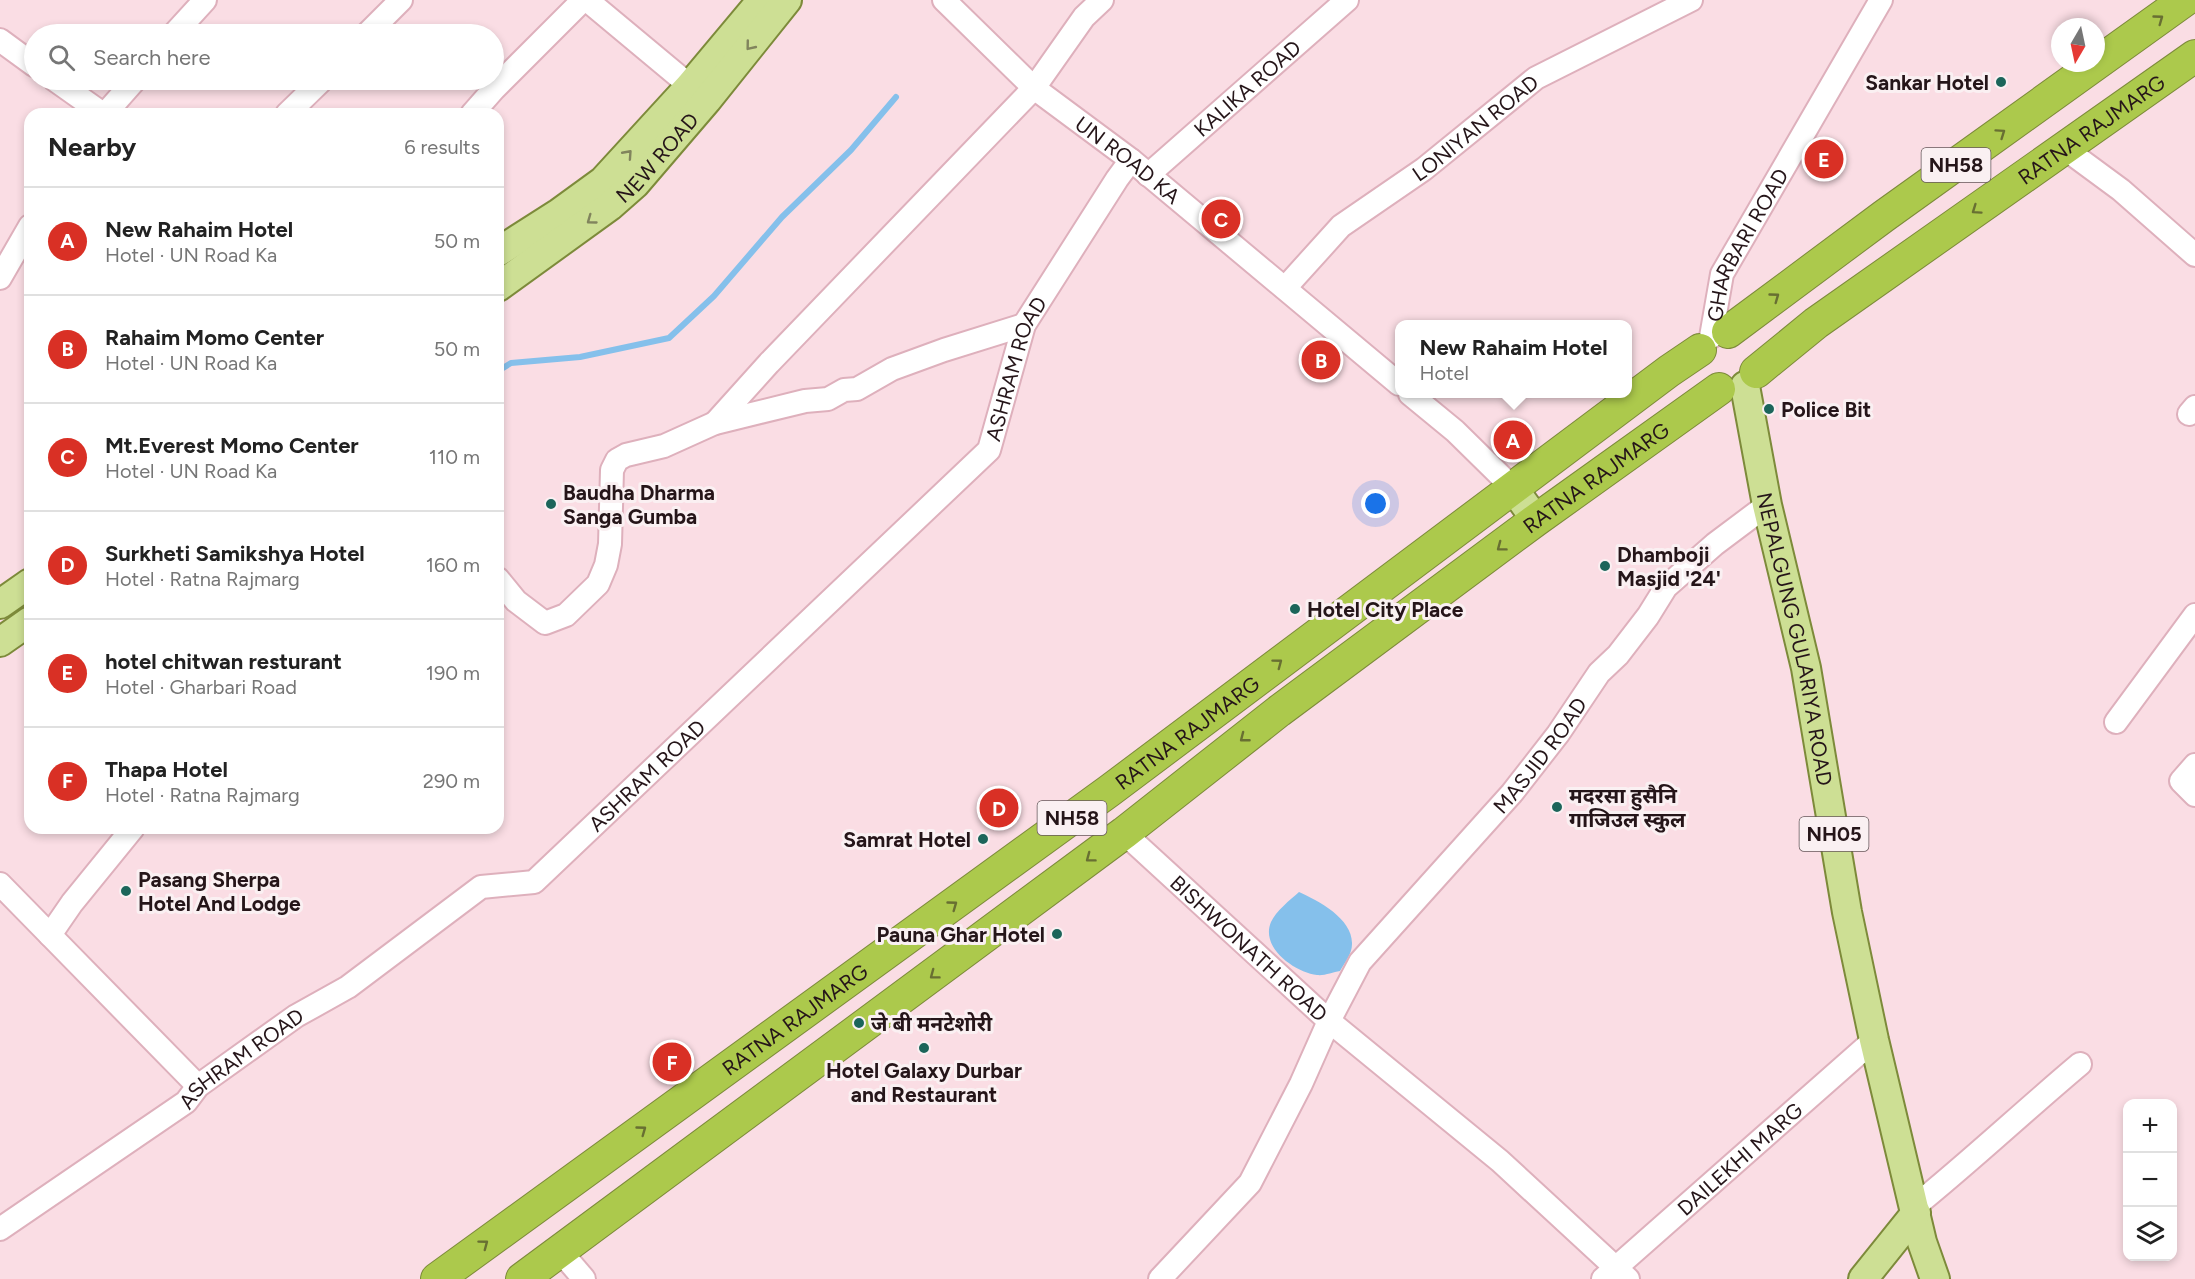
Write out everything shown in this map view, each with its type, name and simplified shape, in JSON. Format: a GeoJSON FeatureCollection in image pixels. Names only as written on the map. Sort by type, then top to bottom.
{"type":"FeatureCollection","features":[{"type":"Feature","properties":{"kind":"highway","name":"RATNA RAJMARG"},"geometry":{"type":"LineString","coordinates":[[437,1279],[1108,791],[1669,371],[2185,0]]}},
{"type":"Feature","properties":{"kind":"highway","name":"RATNA RAJMARG"},"geometry":{"type":"LineString","coordinates":[[522,1279],[1124,833],[1279,711],[1536,520],[1740,382],[1816,323],[2195,56]]}},
{"type":"Feature","properties":{"kind":"highway"},"geometry":{"type":"LineString","coordinates":[[1737,333],[1753,344],[1758,362],[1740,382],[1710,385],[1704,378],[1698,360],[1713,339],[1737,333]]}},
{"type":"Feature","properties":{"kind":"main road"},"geometry":{"type":"LineString","coordinates":[[504,248],[603,181],[699,93],[762,0]]}},
{"type":"Feature","properties":{"kind":"main road","name":"NEW ROAD"},"geometry":{"type":"LineString","coordinates":[[504,283],[610,206],[635,184],[699,93],[787,0]]}},
{"type":"Feature","properties":{"kind":"main road","name":"NEPALGUNG GULARIYA ROAD"},"geometry":{"type":"LineString","coordinates":[[1740,382],[1806,668],[1848,912],[1874,1040],[1922,1242],[1935,1279]]}},
{"type":"Feature","properties":{"kind":"main road"},"geometry":{"type":"LineString","coordinates":[[1513,488],[1536,520]]}},
{"type":"Feature","properties":{"kind":"main road"},"geometry":{"type":"LineString","coordinates":[[0,604],[24,587]]}},
{"type":"Feature","properties":{"kind":"main road"},"geometry":{"type":"LineString","coordinates":[[0,642],[24,625]]}},
{"type":"Feature","properties":{"kind":"main road"},"geometry":{"type":"LineString","coordinates":[[1863,1279],[1915,1210]]}},
{"type":"Feature","properties":{"kind":"street"},"geometry":{"type":"LineString","coordinates":[[183,24],[205,0]]}},
{"type":"Feature","properties":{"kind":"street"},"geometry":{"type":"LineString","coordinates":[[377,24],[401,0]]}},
{"type":"Feature","properties":{"kind":"street"},"geometry":{"type":"LineString","coordinates":[[504,82],[585,0],[699,93]]}},
{"type":"Feature","properties":{"kind":"street","name":"UN ROAD KA"},"geometry":{"type":"LineString","coordinates":[[944,0],[1034,88],[1139,167],[1395,381]]}},
{"type":"Feature","properties":{"kind":"street"},"geometry":{"type":"LineString","coordinates":[[715,423],[769,363],[1034,88],[1084,17],[1102,0]]}},
{"type":"Feature","properties":{"kind":"street","name":"KALIKA ROAD"},"geometry":{"type":"LineString","coordinates":[[1139,167],[1347,0]]}},
{"type":"Feature","properties":{"kind":"street","name":"LONIYAN ROAD"},"geometry":{"type":"LineString","coordinates":[[1285,288],[1341,226],[1424,169],[1536,78],[1691,0]]}},
{"type":"Feature","properties":{"kind":"street","name":"GHARBARI ROAD"},"geometry":{"type":"LineString","coordinates":[[1713,339],[1722,274],[1881,0]]}},
{"type":"Feature","properties":{"kind":"street"},"geometry":{"type":"LineString","coordinates":[[0,40],[24,58]]}},
{"type":"Feature","properties":{"kind":"street"},"geometry":{"type":"LineString","coordinates":[[69,90],[95,108]]}},
{"type":"Feature","properties":{"kind":"street"},"geometry":{"type":"LineString","coordinates":[[109,108],[126,90]]}},
{"type":"Feature","properties":{"kind":"street"},"geometry":{"type":"LineString","coordinates":[[293,108],[312,90]]}},
{"type":"Feature","properties":{"kind":"street"},"geometry":{"type":"LineString","coordinates":[[478,108],[496,90]]}},
{"type":"Feature","properties":{"kind":"street"},"geometry":{"type":"LineString","coordinates":[[2064,148],[2121,190],[2195,255]]}},
{"type":"Feature","properties":{"kind":"street","name":"ASHRAM ROAD"},"geometry":{"type":"LineString","coordinates":[[0,1229],[186,1102],[198,1086],[296,1016],[348,987],[481,887],[534,882],[989,450],[1024,325],[1117,179],[1139,167]]}},
{"type":"Feature","properties":{"kind":"street"},"geometry":{"type":"LineString","coordinates":[[0,278],[24,236]]}},
{"type":"Feature","properties":{"kind":"street"},"geometry":{"type":"LineString","coordinates":[[504,586],[516,601],[545,623],[566,615],[598,584],[606,565],[610,544],[612,470],[617,460],[626,455],[664,446],[715,423],[805,401],[828,399],[844,390],[857,389],[892,369],[1024,325]]}},
{"type":"Feature","properties":{"kind":"street"},"geometry":{"type":"LineString","coordinates":[[1416,398],[1455,431],[1513,488]]}},
{"type":"Feature","properties":{"kind":"street","name":"MASJID ROAD"},"geometry":{"type":"LineString","coordinates":[[1329,1021],[1359,962],[1512,793],[1558,734],[1599,674],[1618,655],[1648,616],[1666,587],[1715,544],[1767,505]]}},
{"type":"Feature","properties":{"kind":"street"},"geometry":{"type":"LineString","coordinates":[[2116,722],[2195,615]]}},
{"type":"Feature","properties":{"kind":"street"},"geometry":{"type":"LineString","coordinates":[[2195,765],[2181,781],[2195,795]]}},
{"type":"Feature","properties":{"kind":"street","name":"BISHWONATH ROAD"},"geometry":{"type":"LineString","coordinates":[[1124,833],[1329,1021],[1301,1084],[1250,1183],[1160,1279]]}},
{"type":"Feature","properties":{"kind":"street"},"geometry":{"type":"LineString","coordinates":[[50,935],[72,903],[128,834]]}},
{"type":"Feature","properties":{"kind":"street"},"geometry":{"type":"LineString","coordinates":[[0,884],[198,1086]]}},
{"type":"Feature","properties":{"kind":"street"},"geometry":{"type":"LineString","coordinates":[[1329,1021],[1500,1161],[1616,1275]]}},
{"type":"Feature","properties":{"kind":"street","name":"DAILEKHI MARG"},"geometry":{"type":"LineString","coordinates":[[1616,1275],[1874,1040]]}},
{"type":"Feature","properties":{"kind":"street"},"geometry":{"type":"LineString","coordinates":[[1915,1210],[2080,1064]]}},
{"type":"Feature","properties":{"kind":"street"},"geometry":{"type":"LineString","coordinates":[[560,1251],[584,1279]]}},
{"type":"Feature","properties":{"kind":"water"},"geometry":{"type":"Polygon","coordinates":[[[1299,892],[1325,906],[1347,927],[1351,935],[1352,948],[1340,971],[1320,975],[1308,973],[1290,964],[1270,941],[1269,932],[1273,918],[1299,892]]]}},
{"type":"Feature","properties":{"kind":"waterway"},"geometry":{"type":"LineString","coordinates":[[504,367],[511,363],[580,357],[669,338],[714,296],[782,217],[851,150],[896,97]]}},
{"type":"Feature","properties":{"kind":"place","name":"Sankar Hotel"},"geometry":{"type":"Point","coordinates":[2001,82]}},
{"type":"Feature","properties":{"kind":"place","name":"hotel chitwan resturant"},"geometry":{"type":"Point","coordinates":[1824,159]}},
{"type":"Feature","properties":{"kind":"place","name":"Mt.Everest Momo Center"},"geometry":{"type":"Point","coordinates":[1221,219]}},
{"type":"Feature","properties":{"kind":"place","name":"Rahaim Momo Center"},"geometry":{"type":"Point","coordinates":[1321,360]}},
{"type":"Feature","properties":{"kind":"place","name":"Police Bit"},"geometry":{"type":"Point","coordinates":[1769,409]}},
{"type":"Feature","properties":{"kind":"place","name":"New Rahaim Hotel"},"geometry":{"type":"Point","coordinates":[1513,440]}},
{"type":"Feature","properties":{"kind":"place","name":"Baudha Dharma Sanga Gumba"},"geometry":{"type":"Point","coordinates":[551,504]}},
{"type":"Feature","properties":{"kind":"place","name":"Dhamboji Masjid '24'"},"geometry":{"type":"Point","coordinates":[1605,566]}},
{"type":"Feature","properties":{"kind":"place","name":"Hotel City Place"},"geometry":{"type":"Point","coordinates":[1295,609]}},
{"type":"Feature","properties":{"kind":"place","name":"मदरसा हुसैनि गाजिउल स्कुल"},"geometry":{"type":"Point","coordinates":[1557,807]}},
{"type":"Feature","properties":{"kind":"place","name":"Surkheti Samikshya Hotel"},"geometry":{"type":"Point","coordinates":[999,808]}},
{"type":"Feature","properties":{"kind":"place","name":"Samrat Hotel"},"geometry":{"type":"Point","coordinates":[983,839]}},
{"type":"Feature","properties":{"kind":"place","name":"Pasang Sherpa Hotel And Lodge"},"geometry":{"type":"Point","coordinates":[126,891]}},
{"type":"Feature","properties":{"kind":"place","name":"Pauna Ghar Hotel"},"geometry":{"type":"Point","coordinates":[1057,934]}},
{"type":"Feature","properties":{"kind":"place","name":"जे बी मनटेशोरी"},"geometry":{"type":"Point","coordinates":[859,1023]}},
{"type":"Feature","properties":{"kind":"place","name":"Hotel Galaxy Durbar and Restaurant"},"geometry":{"type":"Point","coordinates":[924,1048]}},
{"type":"Feature","properties":{"kind":"place","name":"Thapa Hotel"},"geometry":{"type":"Point","coordinates":[672,1062]}}]}
